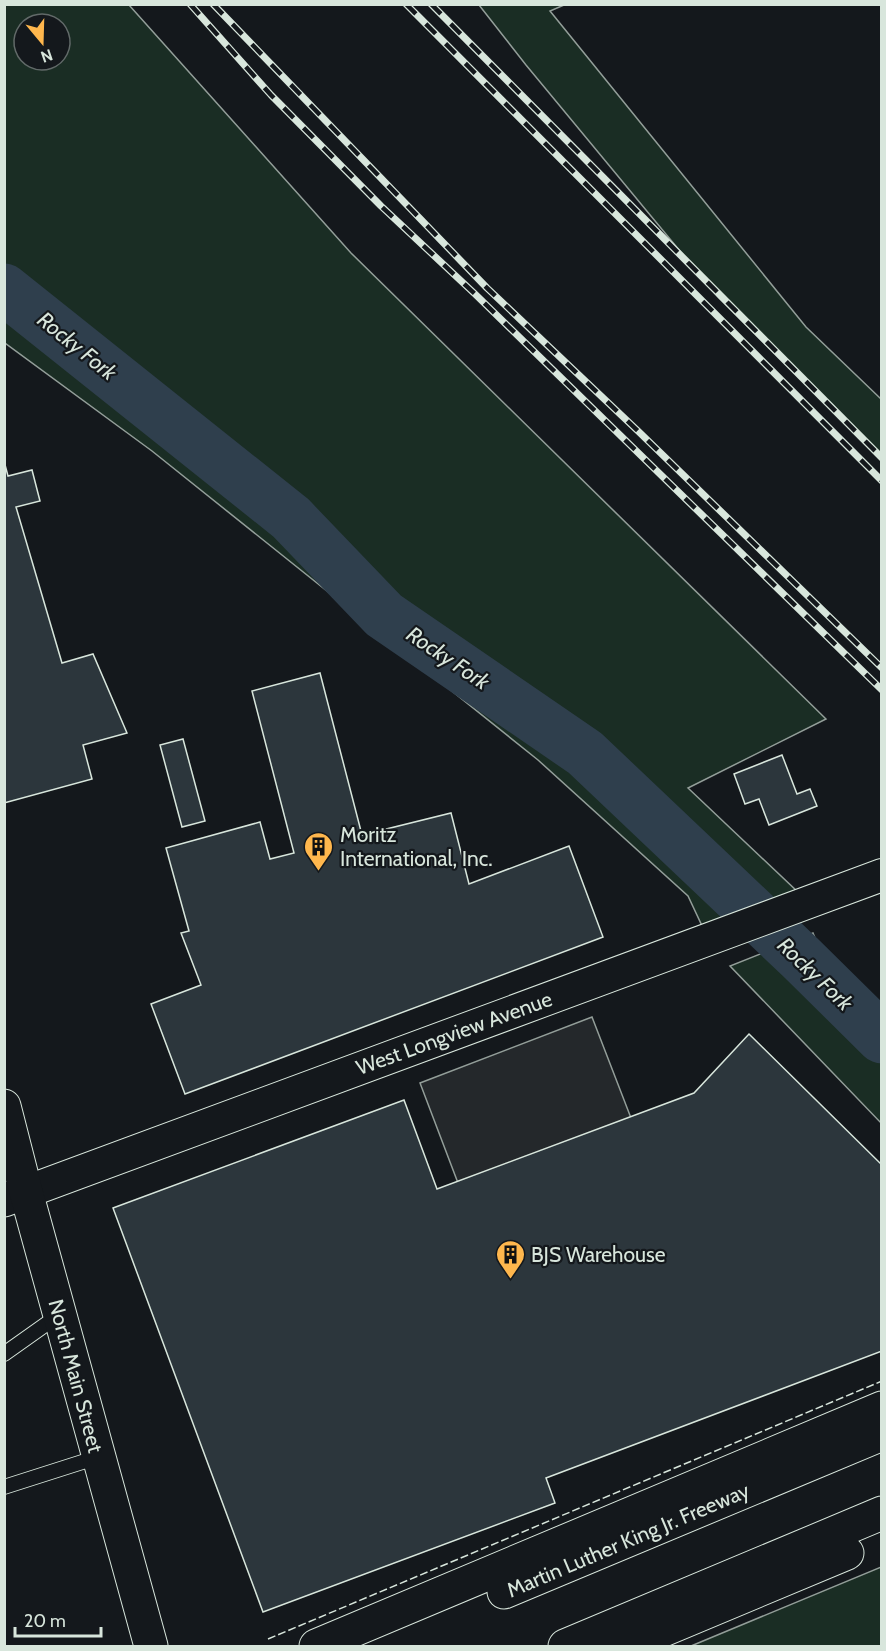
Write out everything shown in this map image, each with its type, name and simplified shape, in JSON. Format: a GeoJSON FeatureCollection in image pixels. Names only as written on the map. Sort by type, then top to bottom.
{"type":"FeatureCollection","features":[{"type":"Feature","properties":{"kind":"highway","name":"North Main Street"},"geometry":{"type":"LineString","coordinates":[[4,1106],[15,1196],[59,1315],[151,1647]]}},
{"type":"Feature","properties":{"kind":"highway"},"geometry":{"type":"LineString","coordinates":[[316,1647],[882,1408]]}},
{"type":"Feature","properties":{"kind":"highway","name":"Martin Luther King Jr. Freeway"},"geometry":{"type":"LineString","coordinates":[[375,1647],[882,1434]]}},
{"type":"Feature","properties":{"kind":"highway"},"geometry":{"type":"LineString","coordinates":[[565,1647],[882,1513]]}},
{"type":"Feature","properties":{"kind":"highway"},"geometry":{"type":"LineString","coordinates":[[625,1647],[882,1538]]}},
{"type":"Feature","properties":{"kind":"street","name":"West Longview Avenue"},"geometry":{"type":"LineString","coordinates":[[15,1196],[882,875]]}},
{"type":"Feature","properties":{"kind":"lane"},"geometry":{"type":"LineString","coordinates":[[4,1354],[59,1315]]}},
{"type":"Feature","properties":{"kind":"lane"},"geometry":{"type":"LineString","coordinates":[[4,1487],[98,1457]]}},
{"type":"Feature","properties":{"kind":"green space"},"geometry":{"type":"Polygon","coordinates":[[[5,5],[129,5],[351,253],[826,719],[688,788],[800,894],[704,930],[688,896],[538,760],[152,451],[5,343],[5,5]]]}},
{"type":"Feature","properties":{"kind":"green space"},"geometry":{"type":"Polygon","coordinates":[[[479,5],[564,5],[550,11],[806,327],[881,399],[881,459],[718,297],[479,5]]]}},
{"type":"Feature","properties":{"kind":"green space"},"geometry":{"type":"Polygon","coordinates":[[[813,933],[824,960],[856,993],[881,1013],[881,1123],[730,966],[813,933]]]}},
{"type":"Feature","properties":{"kind":"green space"},"geometry":{"type":"Polygon","coordinates":[[[881,1567],[881,1646],[691,1646],[881,1567]]]}},
{"type":"Feature","properties":{"kind":"shaded area"},"geometry":{"type":"Polygon","coordinates":[[[592,1017],[631,1118],[458,1183],[420,1083],[592,1017]]]}},
{"type":"Feature","properties":{"kind":"building"},"geometry":{"type":"Polygon","coordinates":[[[4,461],[8,476],[32,470],[40,501],[16,507],[62,663],[93,654],[127,733],[83,745],[92,779],[4,803],[4,461]]]}},
{"type":"Feature","properties":{"kind":"building","name":"Moritz International, Inc."},"geometry":{"type":"Polygon","coordinates":[[[320,673],[362,835],[451,813],[469,884],[569,846],[603,937],[185,1094],[151,1004],[201,985],[181,933],[189,931],[166,848],[260,822],[270,859],[294,853],[252,691],[320,673]]]}},
{"type":"Feature","properties":{"kind":"building"},"geometry":{"type":"Polygon","coordinates":[[[183,739],[205,821],[182,827],[160,745],[183,739]]]}},
{"type":"Feature","properties":{"kind":"building"},"geometry":{"type":"Polygon","coordinates":[[[782,755],[797,794],[810,789],[817,806],[769,825],[759,799],[745,804],[734,774],[782,755]]]}},
{"type":"Feature","properties":{"kind":"building","name":"BJS Warehouse"},"geometry":{"type":"Polygon","coordinates":[[[749,1034],[882,1165],[882,1351],[546,1478],[555,1503],[263,1612],[113,1208],[404,1100],[437,1189],[694,1093],[749,1034]]]}},
{"type":"Feature","properties":{"kind":"waterway","name":"Rocky Fork"},"geometry":{"type":"LineString","coordinates":[[4,289],[291,518],[384,615],[585,753],[882,1038]]}},
{"type":"Feature","properties":{"kind":"railway"},"geometry":{"type":"LineString","coordinates":[[190,4],[271,95],[381,206],[475,294],[882,690]]}},
{"type":"Feature","properties":{"kind":"railway"},"geometry":{"type":"LineString","coordinates":[[213,4],[487,288],[882,668]]}},
{"type":"Feature","properties":{"kind":"railway"},"geometry":{"type":"LineString","coordinates":[[406,4],[882,481]]}},
{"type":"Feature","properties":{"kind":"railway"},"geometry":{"type":"LineString","coordinates":[[431,4],[882,458]]}},
{"type":"Feature","properties":{"kind":"fence"},"geometry":{"type":"LineString","coordinates":[[268,1639],[882,1381]]}},
{"type":"Feature","properties":{"kind":"place","name":"Moritz International, Inc."},"geometry":{"type":"Point","coordinates":[319,872]}},
{"type":"Feature","properties":{"kind":"place","name":"BJS Warehouse"},"geometry":{"type":"Point","coordinates":[510,1280]}}]}
